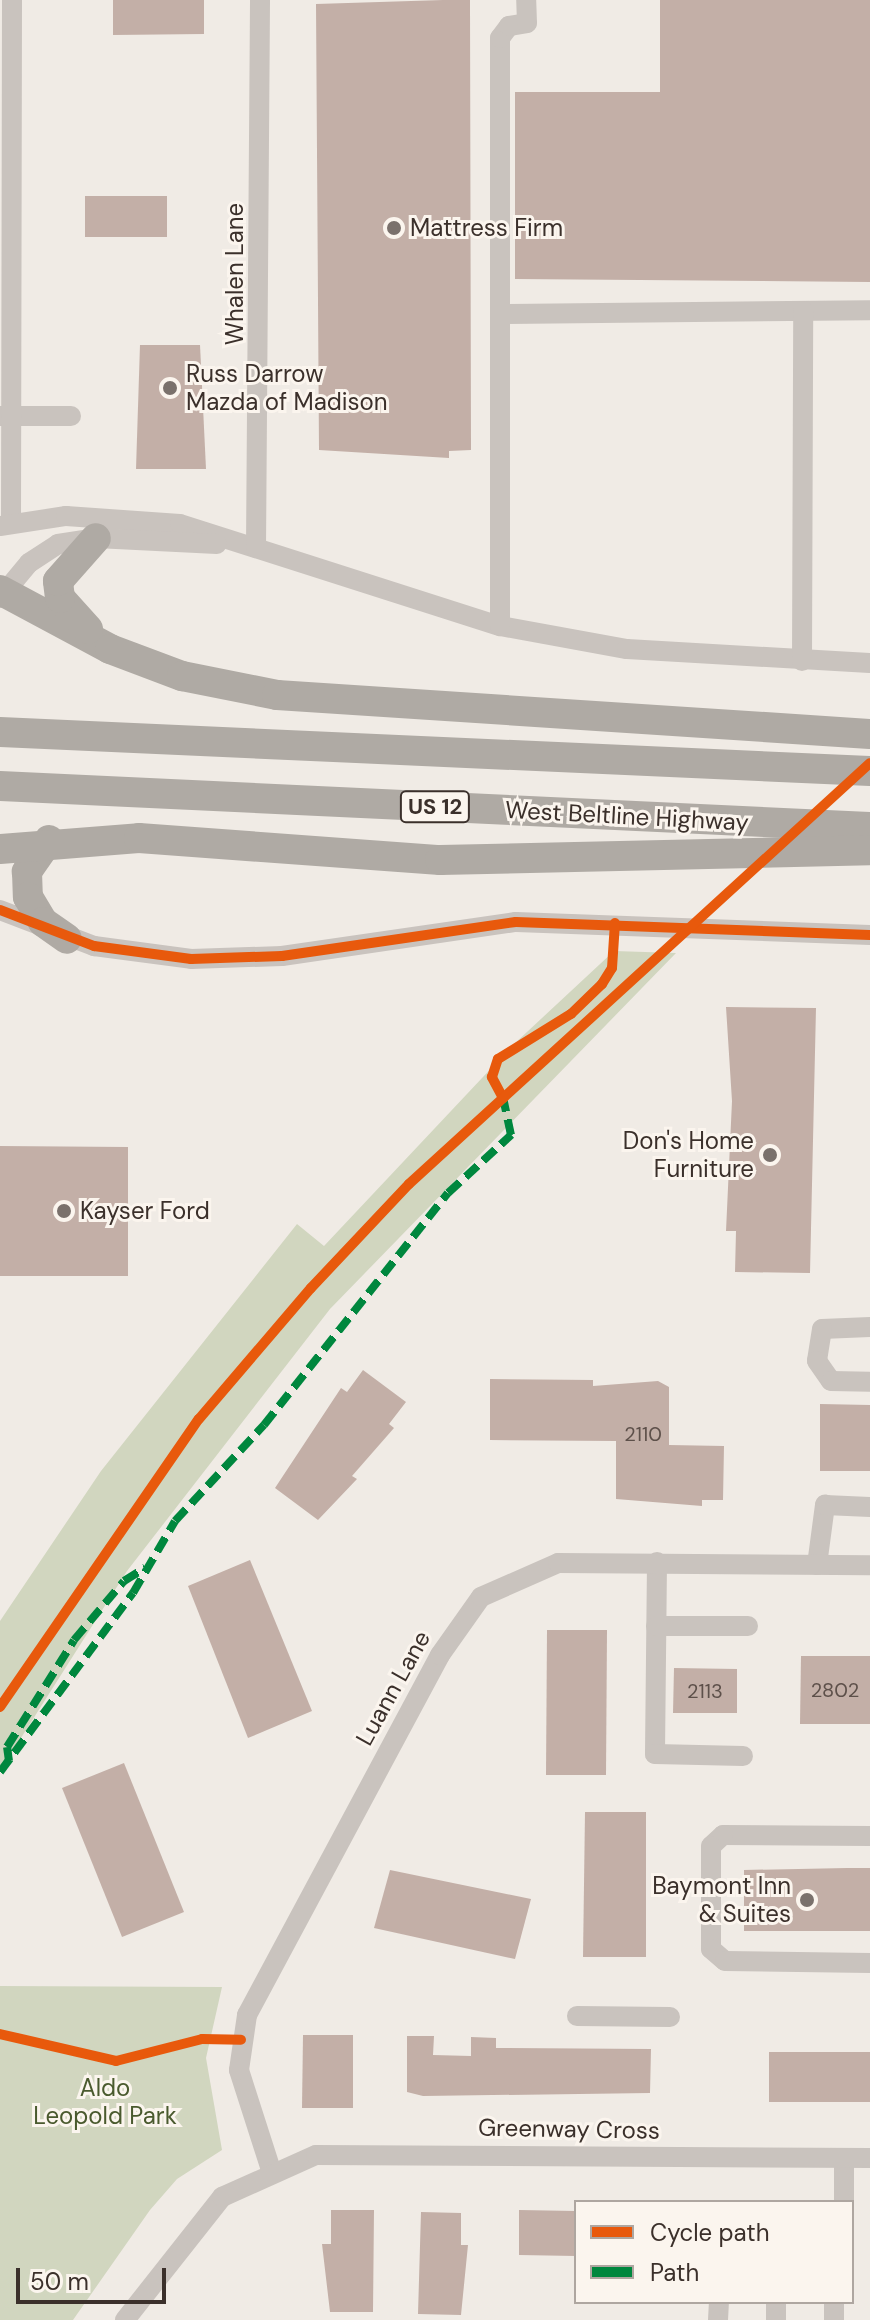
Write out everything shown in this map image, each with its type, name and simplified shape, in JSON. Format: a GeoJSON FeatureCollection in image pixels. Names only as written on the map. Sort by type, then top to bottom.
{"type":"FeatureCollection","features":[{"type":"Feature","properties":{"kind":"highway"},"geometry":{"type":"LineString","coordinates":[[96,538],[66,563],[60,598],[110,649]]}},
{"type":"Feature","properties":{"kind":"highway"},"geometry":{"type":"LineString","coordinates":[[1,593],[110,649],[182,676],[277,695],[870,734]]}},
{"type":"Feature","properties":{"kind":"highway","name":"US 12"},"geometry":{"type":"LineString","coordinates":[[0,732],[870,771]]}},
{"type":"Feature","properties":{"kind":"highway","name":"West Beltline Highway"},"geometry":{"type":"LineString","coordinates":[[0,786],[870,827]]}},
{"type":"Feature","properties":{"kind":"highway"},"geometry":{"type":"LineString","coordinates":[[0,849],[49,840],[139,838],[440,860],[870,850]]}},
{"type":"Feature","properties":{"kind":"highway"},"geometry":{"type":"LineString","coordinates":[[49,840],[27,872],[28,897],[43,922],[67,939]]}},
{"type":"Feature","properties":{"kind":"street"},"geometry":{"type":"LineString","coordinates":[[12,0],[6,524],[121,517],[180,524],[500,626],[627,649],[870,663]]}},
{"type":"Feature","properties":{"kind":"street","name":"Whalen Lane"},"geometry":{"type":"LineString","coordinates":[[256,548],[260,0]]}},
{"type":"Feature","properties":{"kind":"street"},"geometry":{"type":"LineString","coordinates":[[500,626],[500,38],[509,26],[527,23],[526,0]]}},
{"type":"Feature","properties":{"kind":"street"},"geometry":{"type":"LineString","coordinates":[[500,314],[870,310]]}},
{"type":"Feature","properties":{"kind":"street"},"geometry":{"type":"LineString","coordinates":[[802,661],[803,311]]}},
{"type":"Feature","properties":{"kind":"street"},"geometry":{"type":"LineString","coordinates":[[5,416],[71,416]]}},
{"type":"Feature","properties":{"kind":"street"},"geometry":{"type":"LineString","coordinates":[[1,593],[58,544],[96,538],[256,548]]}},
{"type":"Feature","properties":{"kind":"street"},"geometry":{"type":"LineString","coordinates":[[4,917],[67,939],[126,953],[222,960],[516,922],[870,935]]}},
{"type":"Feature","properties":{"kind":"street"},"geometry":{"type":"LineString","coordinates":[[870,1327],[822,1329],[817,1350],[822,1375],[831,1381],[870,1382]]}},
{"type":"Feature","properties":{"kind":"street"},"geometry":{"type":"LineString","coordinates":[[817,1565],[825,1505],[870,1507]]}},
{"type":"Feature","properties":{"kind":"street"},"geometry":{"type":"LineString","coordinates":[[657,1562],[655,1754],[743,1756]]}},
{"type":"Feature","properties":{"kind":"street","name":"Luann Lane"},"geometry":{"type":"LineString","coordinates":[[272,2173],[239,2070],[247,2015],[440,1655],[481,1597],[526,1571],[558,1563],[870,1565]]}},
{"type":"Feature","properties":{"kind":"street"},"geometry":{"type":"LineString","coordinates":[[656,1626],[748,1626]]}},
{"type":"Feature","properties":{"kind":"street"},"geometry":{"type":"LineString","coordinates":[[870,1836],[723,1835],[711,1846],[711,1949],[725,1961],[870,1963]]}},
{"type":"Feature","properties":{"kind":"street"},"geometry":{"type":"LineString","coordinates":[[577,2016],[670,2017]]}},
{"type":"Feature","properties":{"kind":"street","name":"Greenway Cross"},"geometry":{"type":"LineString","coordinates":[[125,2320],[222,2197],[316,2155],[870,2158]]}},
{"type":"Feature","properties":{"kind":"street"},"geometry":{"type":"LineString","coordinates":[[844,2158],[844,2200]]}},
{"type":"Feature","properties":{"kind":"green space"},"geometry":{"type":"Polygon","coordinates":[[[614,951],[676,953],[330,1309],[127,1571],[0,1771],[0,1621],[101,1471],[297,1224],[324,1246],[513,1045],[614,951]]]}},
{"type":"Feature","properties":{"kind":"green space","name":"Aldo Leopold Park"},"geometry":{"type":"Polygon","coordinates":[[[0,1986],[222,1987],[206,2058],[222,2150],[177,2179],[150,2210],[73,2320],[0,2320],[0,1986]]]}},
{"type":"Feature","properties":{"kind":"building"},"geometry":{"type":"Polygon","coordinates":[[[113,0],[204,0],[204,34],[113,35],[113,0]]]}},
{"type":"Feature","properties":{"kind":"building","name":"Mattress Firm"},"geometry":{"type":"Polygon","coordinates":[[[470,0],[471,450],[449,451],[449,458],[319,450],[316,4],[470,0]]]}},
{"type":"Feature","properties":{"kind":"building"},"geometry":{"type":"Polygon","coordinates":[[[660,0],[870,0],[870,282],[515,279],[515,92],[660,92],[660,0]]]}},
{"type":"Feature","properties":{"kind":"building"},"geometry":{"type":"Polygon","coordinates":[[[85,196],[167,196],[167,237],[85,237],[85,196]]]}},
{"type":"Feature","properties":{"kind":"building","name":"Russ Darrow Mazda of Madison"},"geometry":{"type":"Polygon","coordinates":[[[140,345],[200,345],[206,469],[136,469],[140,345]]]}},
{"type":"Feature","properties":{"kind":"building","name":"Don's Home Furniture"},"geometry":{"type":"Polygon","coordinates":[[[726,1007],[816,1008],[810,1273],[735,1272],[736,1231],[726,1231],[732,1101],[726,1007]]]}},
{"type":"Feature","properties":{"kind":"building","name":"Kayser Ford"},"geometry":{"type":"Polygon","coordinates":[[[0,1146],[128,1147],[128,1276],[0,1276],[0,1146]]]}},
{"type":"Feature","properties":{"kind":"building"},"geometry":{"type":"Polygon","coordinates":[[[363,1370],[406,1402],[389,1424],[394,1428],[352,1476],[357,1479],[318,1520],[275,1488],[341,1388],[347,1392],[363,1370]]]}},
{"type":"Feature","properties":{"kind":"building"},"geometry":{"type":"Polygon","coordinates":[[[490,1379],[593,1380],[593,1386],[658,1381],[669,1387],[669,1445],[724,1446],[723,1500],[702,1500],[702,1506],[616,1499],[616,1441],[490,1440],[490,1379]]]}},
{"type":"Feature","properties":{"kind":"building"},"geometry":{"type":"Polygon","coordinates":[[[820,1404],[870,1405],[870,1471],[820,1471],[820,1404]]]}},
{"type":"Feature","properties":{"kind":"building"},"geometry":{"type":"Polygon","coordinates":[[[250,1560],[312,1711],[248,1738],[188,1586],[250,1560]]]}},
{"type":"Feature","properties":{"kind":"building"},"geometry":{"type":"Polygon","coordinates":[[[547,1630],[607,1630],[606,1775],[546,1775],[547,1630]]]}},
{"type":"Feature","properties":{"kind":"building"},"geometry":{"type":"Polygon","coordinates":[[[801,1656],[870,1656],[870,1724],[800,1724],[801,1656]]]}},
{"type":"Feature","properties":{"kind":"building"},"geometry":{"type":"Polygon","coordinates":[[[674,1668],[737,1669],[737,1713],[673,1713],[674,1668]]]}},
{"type":"Feature","properties":{"kind":"building"},"geometry":{"type":"Polygon","coordinates":[[[124,1763],[184,1912],[122,1937],[62,1788],[124,1763]]]}},
{"type":"Feature","properties":{"kind":"building"},"geometry":{"type":"Polygon","coordinates":[[[585,1812],[646,1812],[646,1957],[583,1957],[585,1812]]]}},
{"type":"Feature","properties":{"kind":"building","name":"Baymont Inn & Suites"},"geometry":{"type":"Polygon","coordinates":[[[870,1868],[870,1931],[744,1931],[744,1870],[870,1868]]]}},
{"type":"Feature","properties":{"kind":"building"},"geometry":{"type":"Polygon","coordinates":[[[390,1870],[531,1899],[515,1959],[374,1928],[390,1870]]]}},
{"type":"Feature","properties":{"kind":"building"},"geometry":{"type":"Polygon","coordinates":[[[303,2035],[353,2035],[353,2108],[302,2108],[303,2035]]]}},
{"type":"Feature","properties":{"kind":"building"},"geometry":{"type":"Polygon","coordinates":[[[407,2036],[434,2036],[433,2055],[471,2056],[471,2037],[496,2038],[496,2048],[651,2049],[650,2093],[423,2096],[407,2092],[407,2036]]]}},
{"type":"Feature","properties":{"kind":"building"},"geometry":{"type":"Polygon","coordinates":[[[769,2052],[870,2052],[870,2102],[769,2102],[769,2052]]]}},
{"type":"Feature","properties":{"kind":"building"},"geometry":{"type":"Polygon","coordinates":[[[331,2210],[374,2210],[373,2312],[330,2312],[322,2244],[331,2244],[331,2210]]]}},
{"type":"Feature","properties":{"kind":"building"},"geometry":{"type":"Polygon","coordinates":[[[519,2210],[574,2211],[574,2256],[519,2255],[519,2210]]]}},
{"type":"Feature","properties":{"kind":"building"},"geometry":{"type":"Polygon","coordinates":[[[421,2212],[461,2213],[461,2245],[468,2245],[461,2315],[418,2314],[421,2212]]]}},
{"type":"Feature","properties":{"kind":"marked path"},"geometry":{"type":"LineString","coordinates":[[0,1772],[133,1593],[175,1521],[264,1425],[448,1193],[511,1135],[503,1098]]}},
{"type":"Feature","properties":{"kind":"marked path"},"geometry":{"type":"LineString","coordinates":[[9,1761],[7,1747],[74,1640],[124,1581],[145,1568]]}},
{"type":"Feature","properties":{"kind":"cycle path"},"geometry":{"type":"LineString","coordinates":[[0,1707],[199,1419],[311,1288],[409,1184],[870,763]]}},
{"type":"Feature","properties":{"kind":"cycle path"},"geometry":{"type":"LineString","coordinates":[[0,910],[94,946],[191,959],[282,956],[516,922],[870,935]]}},
{"type":"Feature","properties":{"kind":"cycle path"},"geometry":{"type":"LineString","coordinates":[[503,1098],[492,1077],[498,1059],[571,1014],[602,984],[612,968],[615,923]]}},
{"type":"Feature","properties":{"kind":"cycle path"},"geometry":{"type":"LineString","coordinates":[[0,2034],[116,2061],[202,2039],[241,2040]]}},
{"type":"Feature","properties":{"kind":"place","name":"Mattress Firm"},"geometry":{"type":"Point","coordinates":[394,228]}},
{"type":"Feature","properties":{"kind":"place","name":"Russ Darrow Mazda of Madison"},"geometry":{"type":"Point","coordinates":[170,388]}},
{"type":"Feature","properties":{"kind":"place","name":"Don's Home Furniture"},"geometry":{"type":"Point","coordinates":[770,1155]}},
{"type":"Feature","properties":{"kind":"place","name":"Kayser Ford"},"geometry":{"type":"Point","coordinates":[64,1211]}},
{"type":"Feature","properties":{"kind":"place","name":"Baymont Inn & Suites"},"geometry":{"type":"Point","coordinates":[807,1900]}}]}
